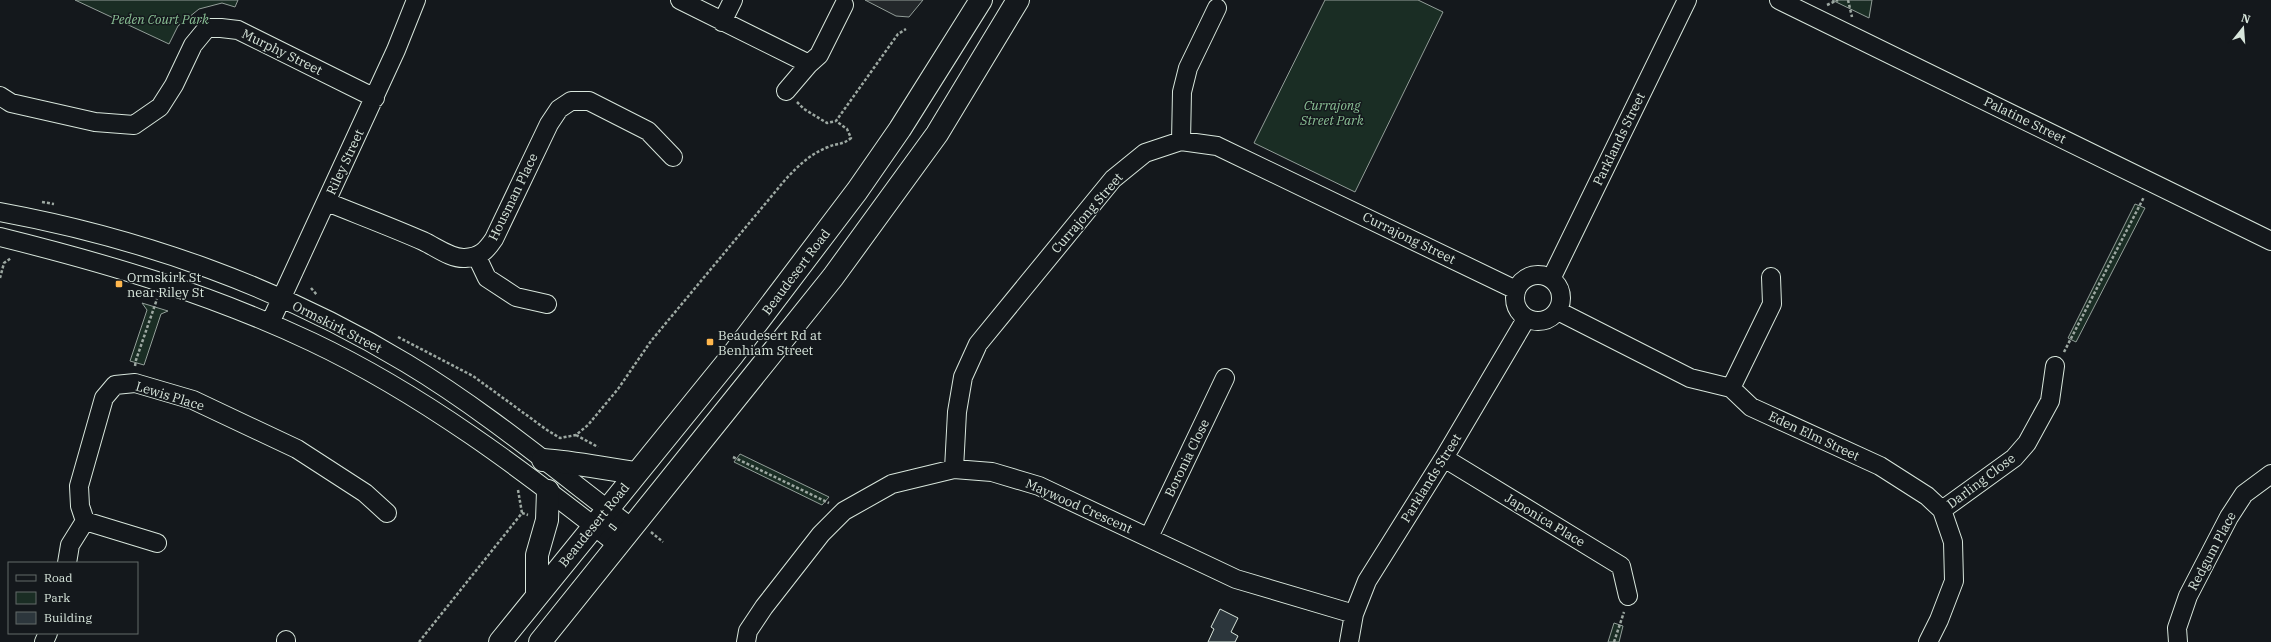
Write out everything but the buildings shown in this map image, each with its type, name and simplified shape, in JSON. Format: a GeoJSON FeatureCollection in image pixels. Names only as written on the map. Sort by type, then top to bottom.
{"type":"FeatureCollection","features":[{"type":"Feature","properties":{"kind":"highway","name":"Beaudesert Road"},"geometry":{"type":"LineString","coordinates":[[500,642],[732,356],[858,191],[900,129],[981,0]]}},
{"type":"Feature","properties":{"kind":"highway"},"geometry":{"type":"LineString","coordinates":[[540,642],[618,545],[640,529],[833,277],[937,134],[1018,0]]}},
{"type":"Feature","properties":{"kind":"highway"},"geometry":{"type":"LineString","coordinates":[[543,460],[574,462],[599,468],[636,473]]}},
{"type":"Feature","properties":{"kind":"highway"},"geometry":{"type":"LineString","coordinates":[[537,595],[537,554],[547,520],[548,491]]}},
{"type":"Feature","properties":{"kind":"street","name":"Riley Street"},"geometry":{"type":"LineString","coordinates":[[270,323],[375,98],[416,0]]}},
{"type":"Feature","properties":{"kind":"street"},"geometry":{"type":"LineString","coordinates":[[680,0],[809,64]]}},
{"type":"Feature","properties":{"kind":"street"},"geometry":{"type":"LineString","coordinates":[[722,22],[733,0]]}},
{"type":"Feature","properties":{"kind":"street","name":"Parklands Street"},"geometry":{"type":"LineString","coordinates":[[1551,279],[1687,0]]}},
{"type":"Feature","properties":{"kind":"street","name":"Palatine Street"},"geometry":{"type":"LineString","coordinates":[[1779,0],[2271,241]]}},
{"type":"Feature","properties":{"kind":"street"},"geometry":{"type":"LineString","coordinates":[[786,91],[809,64],[819,56],[844,5]]}},
{"type":"Feature","properties":{"kind":"street"},"geometry":{"type":"LineString","coordinates":[[1181,141],[1182,92],[1188,68],[1217,8]]}},
{"type":"Feature","properties":{"kind":"street","name":"Murphy Street"},"geometry":{"type":"LineString","coordinates":[[0,96],[11,103],[95,122],[134,126],[160,107],[174,85],[193,45],[207,28],[221,28],[244,33],[375,98]]}},
{"type":"Feature","properties":{"kind":"street","name":"Housman Place"},"geometry":{"type":"LineString","coordinates":[[477,257],[484,252],[494,239],[549,124],[559,109],[571,101],[589,101],[648,131],[672,156]]}},
{"type":"Feature","properties":{"kind":"street","name":"Currajong Street"},"geometry":{"type":"LineString","coordinates":[[954,469],[957,412],[963,377],[978,344],[1113,179],[1145,153],[1181,141],[1217,146],[1516,290]]}},
{"type":"Feature","properties":{"kind":"street"},"geometry":{"type":"LineString","coordinates":[[327,202],[425,242],[450,255],[463,259],[477,257],[487,278],[516,297],[547,304]]}},
{"type":"Feature","properties":{"kind":"street","name":"Ormskirk Street"},"geometry":{"type":"LineString","coordinates":[[0,212],[74,227],[140,246],[210,269],[318,315],[406,363],[451,392],[543,460],[600,518],[618,545]]}},
{"type":"Feature","properties":{"kind":"street","name":"Ormskirk Street"},"geometry":{"type":"LineString","coordinates":[[0,237],[81,257],[160,281],[270,323],[314,343],[422,404],[487,446],[548,491],[600,518],[640,529]]}},
{"type":"Feature","properties":{"kind":"street"},"geometry":{"type":"LineString","coordinates":[[1541,275],[1551,279],[1559,287],[1562,296],[1558,311],[1551,318],[1541,322],[1526,318],[1518,310],[1515,302],[1516,290],[1520,283],[1529,277],[1541,275]]}},
{"type":"Feature","properties":{"kind":"street"},"geometry":{"type":"LineString","coordinates":[[1731,388],[1772,304],[1771,277]]}},
{"type":"Feature","properties":{"kind":"street","name":"Eden Elm Street"},"geometry":{"type":"LineString","coordinates":[[1558,311],[1690,378],[1731,388],[1751,407],[1880,466],[1927,496],[1942,510],[1953,542],[1954,581],[1939,620],[1928,642]]}},
{"type":"Feature","properties":{"kind":"street","name":"Parklands Street"},"geometry":{"type":"LineString","coordinates":[[1349,642],[1354,614],[1367,581],[1444,458],[1526,318]]}},
{"type":"Feature","properties":{"kind":"street","name":"Darling Close"},"geometry":{"type":"LineString","coordinates":[[1942,510],[2014,458],[2027,443],[2050,401],[2055,366]]}},
{"type":"Feature","properties":{"kind":"street","name":"Boronia Close"},"geometry":{"type":"LineString","coordinates":[[1149,537],[1225,378]]}},
{"type":"Feature","properties":{"kind":"street","name":"Lewis Place"},"geometry":{"type":"LineString","coordinates":[[85,521],[80,506],[79,486],[104,398],[115,385],[135,383],[193,400],[298,449],[365,493],[387,513]]}},
{"type":"Feature","properties":{"kind":"street","name":"Japonica Place"},"geometry":{"type":"LineString","coordinates":[[1444,458],[1621,566],[1628,596]]}},
{"type":"Feature","properties":{"kind":"street","name":"Maywood Crescent"},"geometry":{"type":"LineString","coordinates":[[746,642],[748,631],[764,607],[821,534],[844,511],[892,484],[954,469],[992,472],[1039,486],[1236,579],[1354,614]]}},
{"type":"Feature","properties":{"kind":"street","name":"Redgum Place"},"geometry":{"type":"LineString","coordinates":[[2178,642],[2177,628],[2188,596],[2229,516],[2244,494],[2271,474]]}},
{"type":"Feature","properties":{"kind":"street"},"geometry":{"type":"LineString","coordinates":[[67,562],[70,545],[85,521],[157,543]]}},
{"type":"Feature","properties":{"kind":"path"},"geometry":{"type":"LineString","coordinates":[[1827,5],[1838,0]]}},
{"type":"Feature","properties":{"kind":"path"},"geometry":{"type":"LineString","coordinates":[[1848,0],[1852,18]]}},
{"type":"Feature","properties":{"kind":"path"},"geometry":{"type":"LineString","coordinates":[[786,91],[804,109],[816,117],[827,123],[836,120],[898,34],[906,29]]}},
{"type":"Feature","properties":{"kind":"path"},"geometry":{"type":"LineString","coordinates":[[393,335],[473,376],[560,438],[576,435],[588,425],[618,389],[651,341],[785,180],[806,159],[829,147],[844,144],[851,138],[847,128],[836,120]]}},
{"type":"Feature","properties":{"kind":"path"},"geometry":{"type":"LineString","coordinates":[[2055,366],[2071,342],[2152,182]]}},
{"type":"Feature","properties":{"kind":"path"},"geometry":{"type":"LineString","coordinates":[[0,278],[4,263],[10,258],[17,258]]}},
{"type":"Feature","properties":{"kind":"path"},"geometry":{"type":"LineString","coordinates":[[135,383],[136,360],[156,300],[160,281]]}},
{"type":"Feature","properties":{"kind":"path"},"geometry":{"type":"LineString","coordinates":[[311,288],[320,298]]}},
{"type":"Feature","properties":{"kind":"path"},"geometry":{"type":"LineString","coordinates":[[150,298],[164,302]]}},
{"type":"Feature","properties":{"kind":"path"},"geometry":{"type":"LineString","coordinates":[[576,435],[592,442],[602,450]]}},
{"type":"Feature","properties":{"kind":"path"},"geometry":{"type":"LineString","coordinates":[[733,456],[844,511]]}},
{"type":"Feature","properties":{"kind":"path"},"geometry":{"type":"LineString","coordinates":[[420,642],[522,513],[520,492],[515,485]]}},
{"type":"Feature","properties":{"kind":"path"},"geometry":{"type":"LineString","coordinates":[[522,513],[532,516]]}},
{"type":"Feature","properties":{"kind":"path"},"geometry":{"type":"LineString","coordinates":[[640,529],[664,542]]}},
{"type":"Feature","properties":{"kind":"path"},"geometry":{"type":"LineString","coordinates":[[1614,642],[1628,596]]}},
{"type":"Feature","properties":{"kind":"green space","name":"Peden Court Park"},"geometry":{"type":"Polygon","coordinates":[[[75,0],[238,0],[235,7],[222,3],[199,9],[178,26],[169,44],[75,0]]]}},
{"type":"Feature","properties":{"kind":"green space","name":"Currajong Street Park"},"geometry":{"type":"Polygon","coordinates":[[[1325,0],[1418,0],[1443,12],[1355,192],[1254,143],[1325,0]]]}},
{"type":"Feature","properties":{"kind":"green space"},"geometry":{"type":"Polygon","coordinates":[[[1832,0],[1872,0],[1869,18],[1832,0]]]}},
{"type":"Feature","properties":{"kind":"green space"},"geometry":{"type":"Polygon","coordinates":[[[2135,204],[2145,208],[2076,342],[2068,338],[2135,204]]]}},
{"type":"Feature","properties":{"kind":"green space"},"geometry":{"type":"Polygon","coordinates":[[[142,303],[168,311],[161,314],[144,365],[130,361],[147,310],[142,303]]]}},
{"type":"Feature","properties":{"kind":"green space"},"geometry":{"type":"Polygon","coordinates":[[[740,454],[829,497],[822,505],[734,462],[740,454]]]}},
{"type":"Feature","properties":{"kind":"green space"},"geometry":{"type":"Polygon","coordinates":[[[1614,623],[1623,626],[1619,642],[1608,642],[1614,623]]]}},
{"type":"Feature","properties":{"kind":"shaded area"},"geometry":{"type":"Polygon","coordinates":[[[865,0],[923,0],[909,17],[896,16],[865,0]]]}},
{"type":"Feature","properties":{"kind":"place","name":"Ormskirk St near Riley St"},"geometry":{"type":"Point","coordinates":[119,284]}},
{"type":"Feature","properties":{"kind":"place","name":"Beaudesert Rd at Benhiam Street"},"geometry":{"type":"Point","coordinates":[710,342]}}]}
